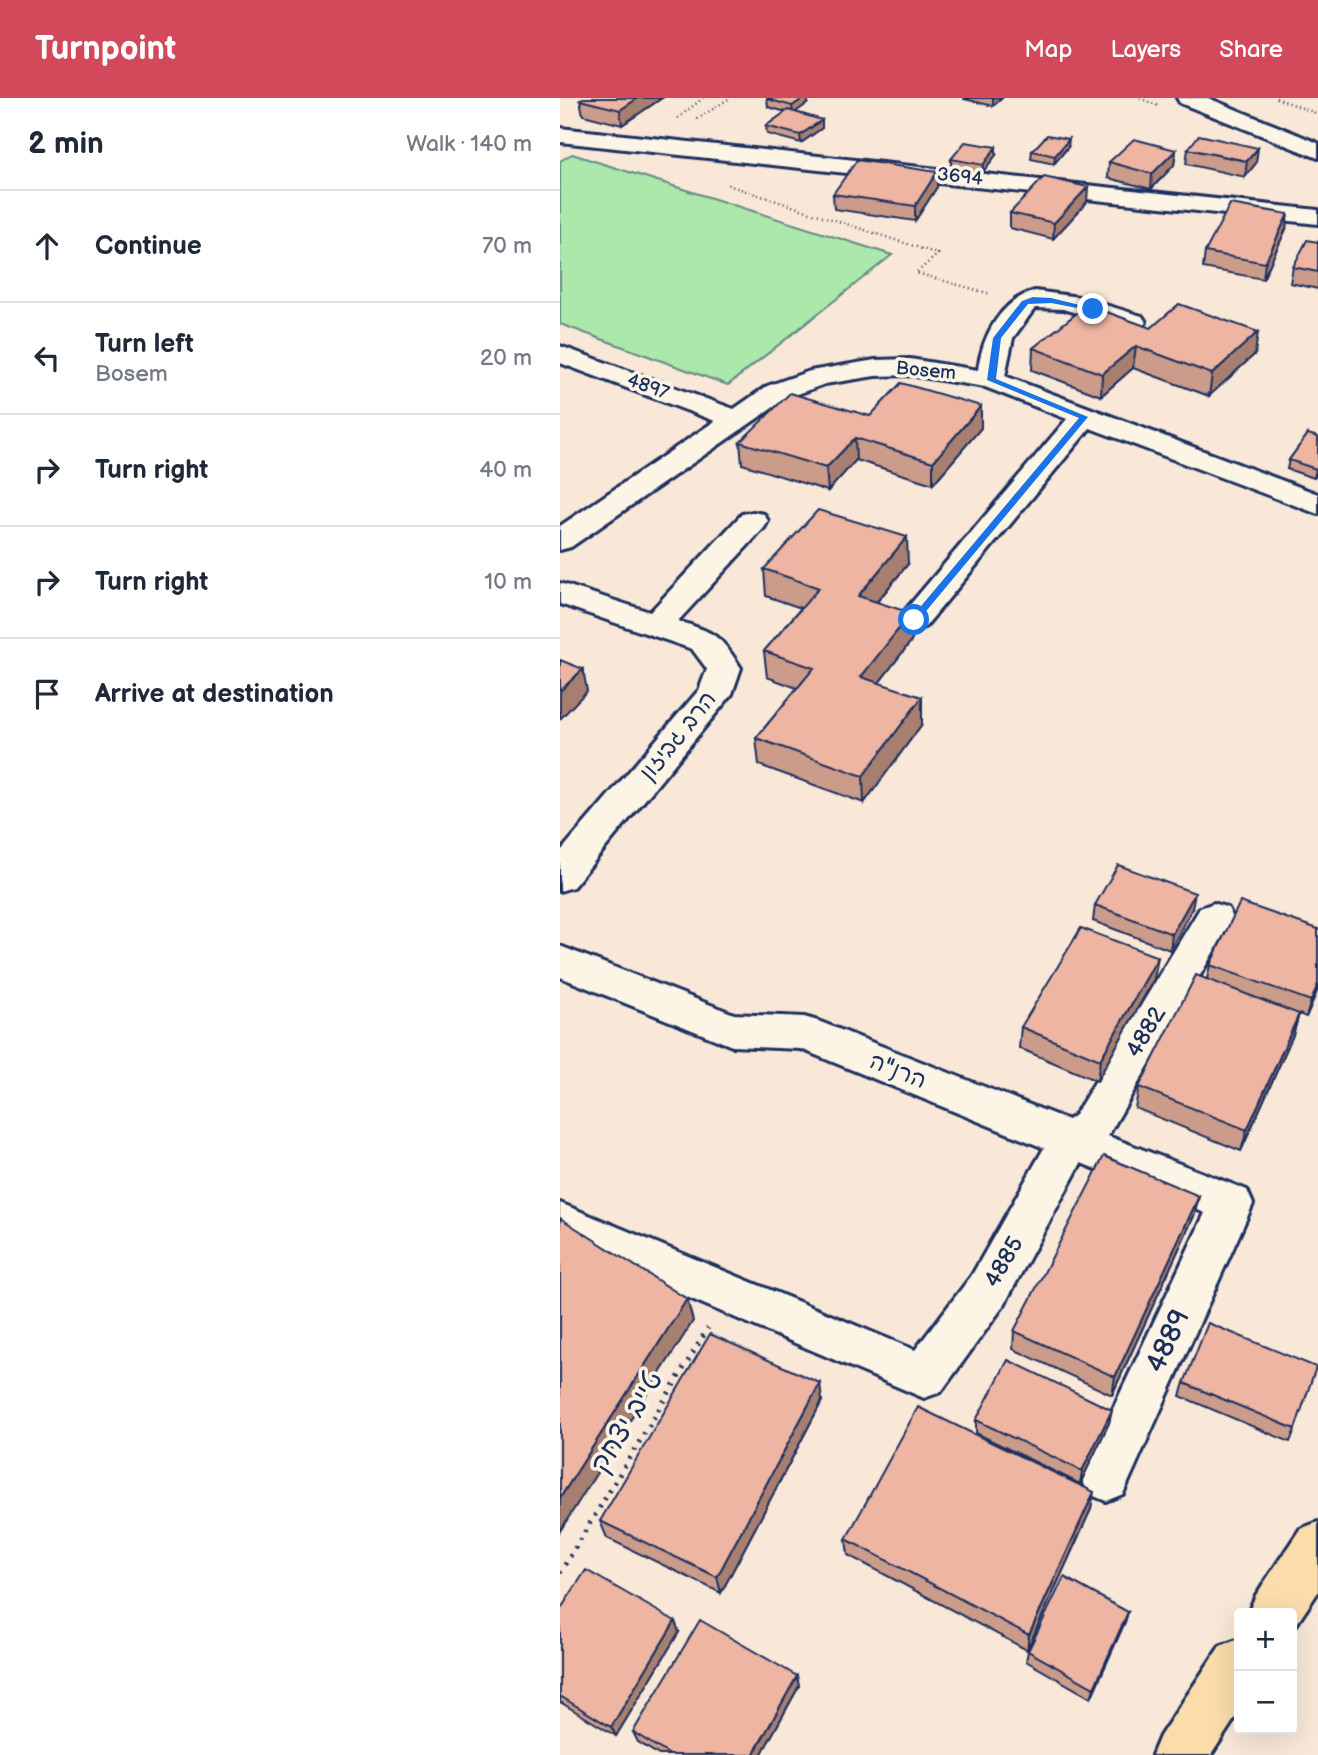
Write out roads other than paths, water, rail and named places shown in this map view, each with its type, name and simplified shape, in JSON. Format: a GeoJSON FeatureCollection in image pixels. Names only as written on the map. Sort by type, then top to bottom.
{"type":"FeatureCollection","features":[{"type":"Feature","properties":{"kind":"main road"},"geometry":{"type":"LineString","coordinates":[[1277,1608],[1318,1547]]}},
{"type":"Feature","properties":{"kind":"main road"},"geometry":{"type":"LineString","coordinates":[[1179,1755],[1235,1671]]}},
{"type":"Feature","properties":{"kind":"street"},"geometry":{"type":"LineString","coordinates":[[1188,98],[1318,151]]}},
{"type":"Feature","properties":{"kind":"street"},"geometry":{"type":"LineString","coordinates":[[1234,98],[1318,132]]}},
{"type":"Feature","properties":{"kind":"street","name":"3694"},"geometry":{"type":"LineString","coordinates":[[560,135],[1318,217]]}},
{"type":"Feature","properties":{"kind":"street"},"geometry":{"type":"LineString","coordinates":[[991,380],[997,338],[1025,303],[1033,300],[1051,300],[1093,309],[1148,327]]}},
{"type":"Feature","properties":{"kind":"street","name":"4897"},"geometry":{"type":"LineString","coordinates":[[560,354],[736,419]]}},
{"type":"Feature","properties":{"kind":"street","name":"Bosem"},"geometry":{"type":"LineString","coordinates":[[560,540],[736,419],[788,388],[820,377],[875,368],[910,367],[991,380],[1318,505]]}},
{"type":"Feature","properties":{"kind":"street"},"geometry":{"type":"LineString","coordinates":[[914,620],[1084,417]]}},
{"type":"Feature","properties":{"kind":"street"},"geometry":{"type":"LineString","coordinates":[[656,625],[753,522]]}},
{"type":"Feature","properties":{"kind":"street","name":"הרב גביזון"},"geometry":{"type":"LineString","coordinates":[[560,593],[704,641],[724,668],[716,694],[560,877]]}},
{"type":"Feature","properties":{"kind":"street","name":"4882"},"geometry":{"type":"LineString","coordinates":[[1071,1140],[1090,1128],[1214,918]]}},
{"type":"Feature","properties":{"kind":"street","name":"הרנ\"ה"},"geometry":{"type":"LineString","coordinates":[[560,961],[732,1030],[804,1033],[1231,1204]]}},
{"type":"Feature","properties":{"kind":"street","name":"4885"},"geometry":{"type":"LineString","coordinates":[[560,1223],[924,1376],[988,1290],[1071,1140]]}},
{"type":"Feature","properties":{"kind":"street","name":"4889"},"geometry":{"type":"LineString","coordinates":[[1106,1477],[1231,1204]]}}]}
